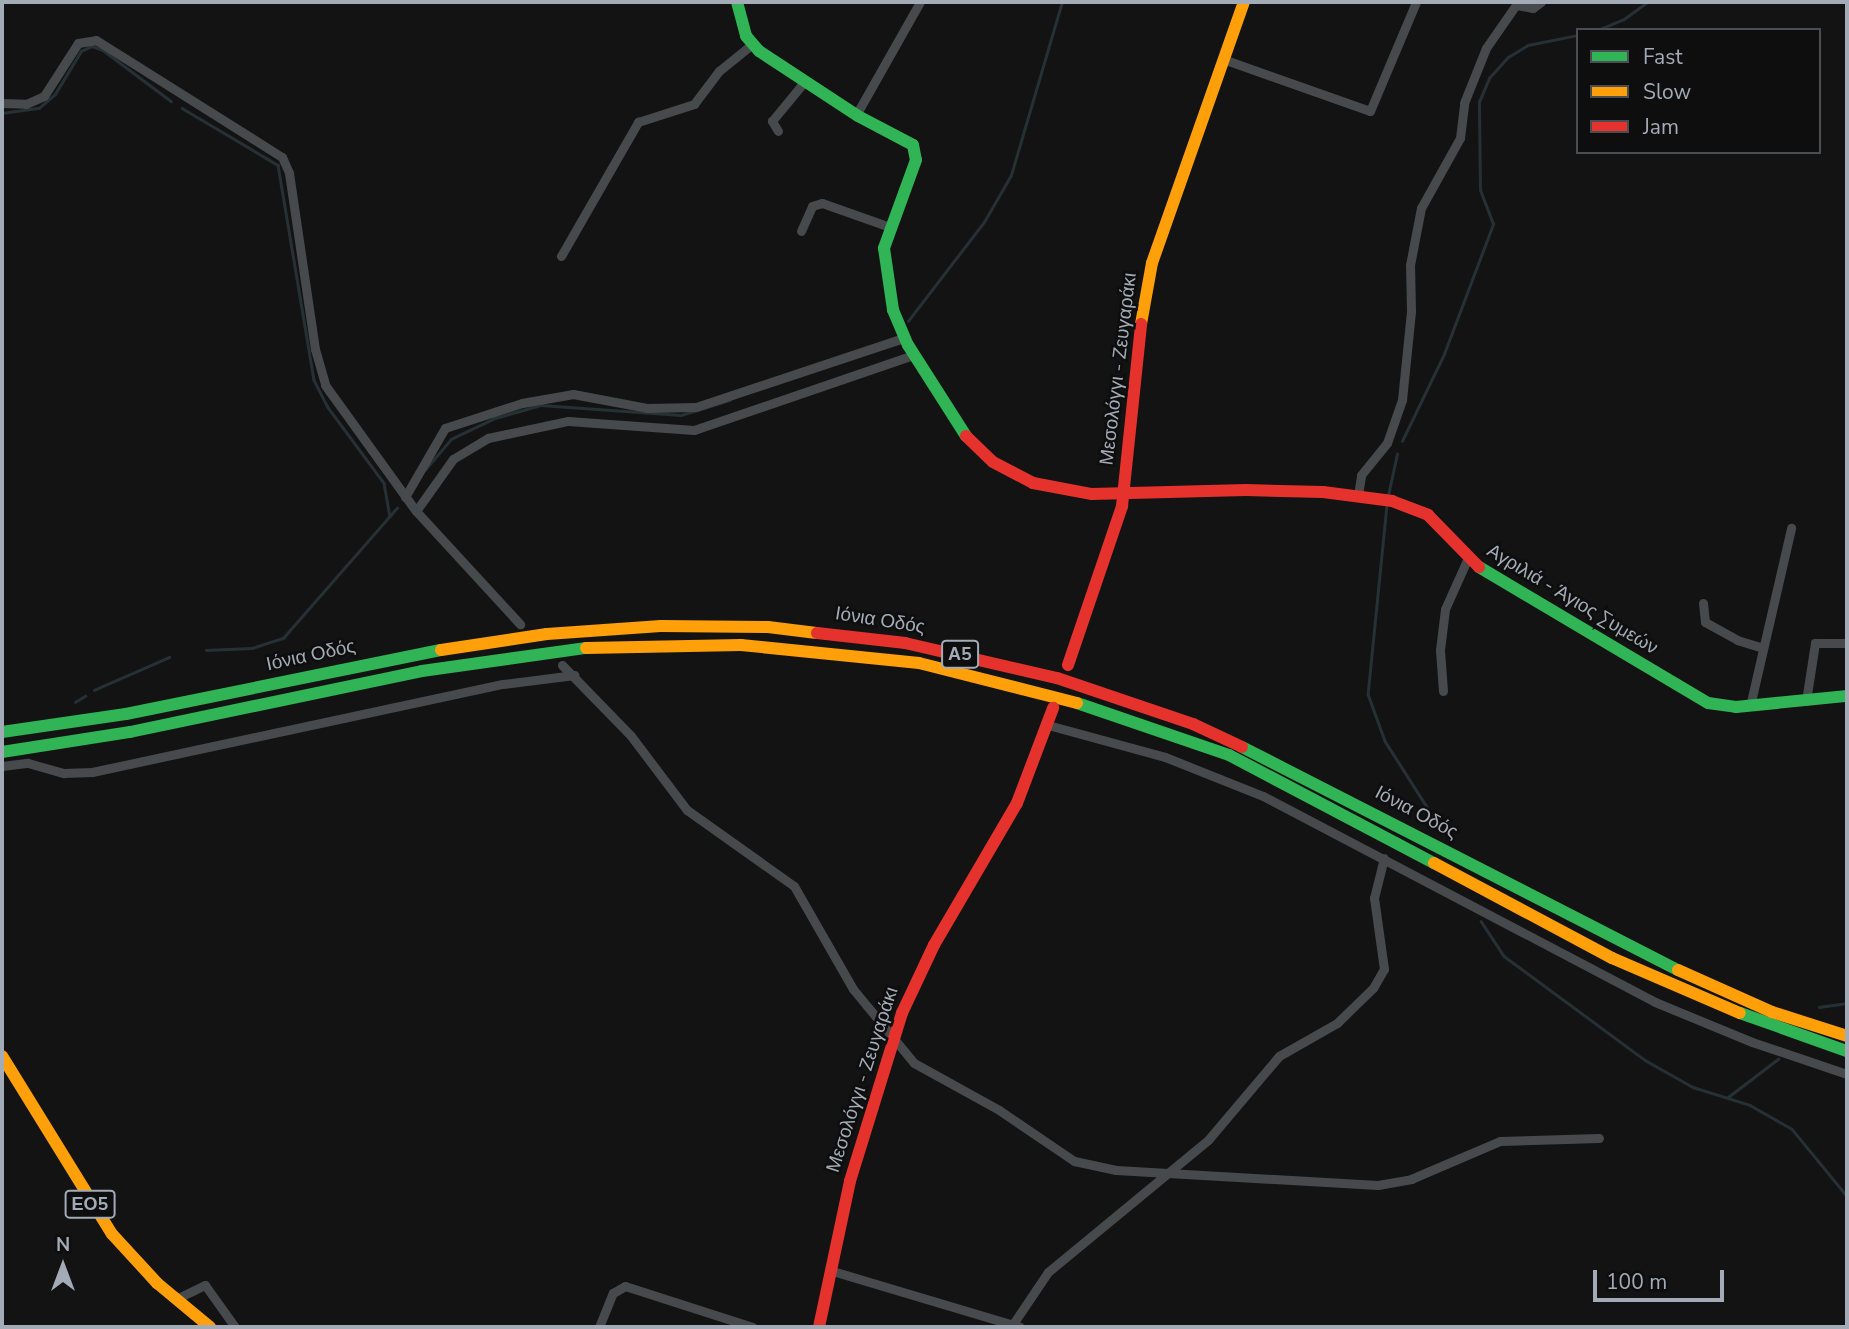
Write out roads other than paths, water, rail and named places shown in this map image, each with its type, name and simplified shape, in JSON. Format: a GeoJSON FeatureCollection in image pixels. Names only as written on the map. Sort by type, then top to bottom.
{"type":"FeatureCollection","features":[{"type":"Feature","properties":{"kind":"main road"},"geometry":{"type":"LineString","coordinates":[[737,2],[751,45],[856,115]]}},
{"type":"Feature","properties":{"kind":"main road","name":"Μεσολόγγι - Ζευγαράκι"},"geometry":{"type":"LineString","coordinates":[[1068,665],[1114,537],[1124,493],[1136,354],[1150,274],[1244,2]]}},
{"type":"Feature","properties":{"kind":"main road","name":"Αγριλιά - Άγιος Συμεών"},"geometry":{"type":"LineString","coordinates":[[856,115],[906,139],[916,151],[884,248],[885,272],[904,338],[913,355],[974,447],[993,462],[1046,487],[1092,494],[1246,490],[1361,495],[1410,506],[1433,520],[1468,560],[1703,701],[1750,706],[1847,696]]}},
{"type":"Feature","properties":{"kind":"main road","name":"Ιόνια Οδός"},"geometry":{"type":"LineString","coordinates":[[2,732],[126,714],[435,651],[557,633],[661,626],[768,627],[905,643],[1034,672],[1173,716],[1319,783],[1690,978],[1772,1012],[1847,1035]]}},
{"type":"Feature","properties":{"kind":"main road","name":"Ιόνια Οδός"},"geometry":{"type":"LineString","coordinates":[[2,752],[130,732],[422,671],[551,651],[728,644],[897,660],[1063,697],[1229,755],[1612,958],[1764,1024],[1847,1051]]}},
{"type":"Feature","properties":{"kind":"main road","name":"Μεσολόγγι - Ζευγαράκι"},"geometry":{"type":"LineString","coordinates":[[819,1327],[829,1270],[892,1040],[934,945],[1008,823],[1053,708]]}},
{"type":"Feature","properties":{"kind":"main road","name":"ΕΟ5"},"geometry":{"type":"LineString","coordinates":[[2,1056],[91,1206],[135,1260],[176,1299],[211,1327]]}},
{"type":"Feature","properties":{"kind":"street"},"geometry":{"type":"LineString","coordinates":[[856,115],[920,2]]}},
{"type":"Feature","properties":{"kind":"street"},"geometry":{"type":"LineString","coordinates":[[1223,59],[1370,111],[1416,2]]}},
{"type":"Feature","properties":{"kind":"street"},"geometry":{"type":"LineString","coordinates":[[1361,495],[1361,475],[1387,443],[1402,400],[1412,311],[1410,265],[1421,208],[1460,138],[1464,103],[1486,48],[1518,4],[1533,8],[1541,2]]}},
{"type":"Feature","properties":{"kind":"street"},"geometry":{"type":"LineString","coordinates":[[2,103],[26,104],[44,96],[78,43],[96,40],[282,157],[289,173],[320,373],[344,417],[416,511],[520,624]]}},
{"type":"Feature","properties":{"kind":"street"},"geometry":{"type":"LineString","coordinates":[[561,256],[633,127],[642,120],[694,104],[719,71],[751,45]]}},
{"type":"Feature","properties":{"kind":"street"},"geometry":{"type":"LineString","coordinates":[[778,131],[773,119],[804,81]]}},
{"type":"Feature","properties":{"kind":"street"},"geometry":{"type":"LineString","coordinates":[[801,231],[811,206],[822,203],[890,227]]}},
{"type":"Feature","properties":{"kind":"street"},"geometry":{"type":"LineString","coordinates":[[405,497],[442,430],[522,403],[573,394],[647,408],[696,407],[904,338]]}},
{"type":"Feature","properties":{"kind":"street"},"geometry":{"type":"LineString","coordinates":[[416,511],[453,459],[488,438],[568,421],[670,432],[694,430],[913,355]]}},
{"type":"Feature","properties":{"kind":"street"},"geometry":{"type":"LineString","coordinates":[[1750,706],[1791,528]]}},
{"type":"Feature","properties":{"kind":"street"},"geometry":{"type":"LineString","coordinates":[[1443,691],[1440,650],[1445,609],[1468,560]]}},
{"type":"Feature","properties":{"kind":"street"},"geometry":{"type":"LineString","coordinates":[[1703,603],[1705,622],[1737,640],[1763,648]]}},
{"type":"Feature","properties":{"kind":"street"},"geometry":{"type":"LineString","coordinates":[[1806,701],[1815,643],[1847,643]]}},
{"type":"Feature","properties":{"kind":"street"},"geometry":{"type":"LineString","coordinates":[[562,665],[631,736],[687,810],[794,886],[839,966],[892,1040],[921,1068],[991,1105],[1074,1161],[1104,1169],[1378,1185],[1411,1179],[1500,1141],[1599,1138]]}},
{"type":"Feature","properties":{"kind":"street"},"geometry":{"type":"LineString","coordinates":[[2,766],[38,764],[64,773],[92,772],[503,684],[574,675]]}},
{"type":"Feature","properties":{"kind":"street"},"geometry":{"type":"LineString","coordinates":[[1048,726],[1106,738],[1212,775],[1384,858],[1655,1002],[1763,1046],[1847,1073]]}},
{"type":"Feature","properties":{"kind":"street"},"geometry":{"type":"LineString","coordinates":[[829,1270],[1014,1326],[1048,1272],[1171,1174],[1208,1140],[1279,1056],[1337,1023],[1382,976],[1384,958],[1374,898],[1384,858]]}},
{"type":"Feature","properties":{"kind":"street"},"geometry":{"type":"LineString","coordinates":[[176,1299],[205,1285],[235,1327]]}},
{"type":"Feature","properties":{"kind":"street"},"geometry":{"type":"LineString","coordinates":[[599,1327],[613,1293],[625,1286],[753,1327]]}},
{"type":"Feature","properties":{"kind":"waterway"},"geometry":{"type":"LineString","coordinates":[[908,321],[984,222],[1011,175],[1062,2]]}},
{"type":"Feature","properties":{"kind":"waterway"},"geometry":{"type":"LineString","coordinates":[[1603,28],[1624,19],[1647,2]]}},
{"type":"Feature","properties":{"kind":"waterway"},"geometry":{"type":"LineString","coordinates":[[1402,441],[1444,354],[1493,224],[1480,190],[1479,102],[1489,78],[1508,57],[1528,45],[1576,35]]}},
{"type":"Feature","properties":{"kind":"waterway"},"geometry":{"type":"LineString","coordinates":[[2,113],[39,108],[55,94],[81,51],[92,46],[103,50],[171,101]]}},
{"type":"Feature","properties":{"kind":"waterway"},"geometry":{"type":"LineString","coordinates":[[182,108],[278,165],[314,380],[327,406],[384,483],[390,516]]}},
{"type":"Feature","properties":{"kind":"waterway"},"geometry":{"type":"LineString","coordinates":[[425,470],[451,439],[495,418],[541,405],[681,415],[730,400]]}},
{"type":"Feature","properties":{"kind":"waterway"},"geometry":{"type":"LineString","coordinates":[[1388,495],[1397,454]]}},
{"type":"Feature","properties":{"kind":"waterway"},"geometry":{"type":"LineString","coordinates":[[1387,505],[1368,694],[1385,741],[1443,832]]}},
{"type":"Feature","properties":{"kind":"waterway"},"geometry":{"type":"LineString","coordinates":[[206,650],[252,648],[283,638],[397,508]]}},
{"type":"Feature","properties":{"kind":"waterway"},"geometry":{"type":"LineString","coordinates":[[94,690],[169,657]]}},
{"type":"Feature","properties":{"kind":"waterway"},"geometry":{"type":"LineString","coordinates":[[75,702],[85,696]]}},
{"type":"Feature","properties":{"kind":"waterway"},"geometry":{"type":"LineString","coordinates":[[1481,921],[1504,956],[1645,1060],[1693,1087],[1750,1105],[1792,1129],[1847,1196]]}},
{"type":"Feature","properties":{"kind":"waterway"},"geometry":{"type":"LineString","coordinates":[[1819,1007],[1847,1003]]}},
{"type":"Feature","properties":{"kind":"waterway"},"geometry":{"type":"LineString","coordinates":[[1728,1097],[1778,1059]]}}]}
